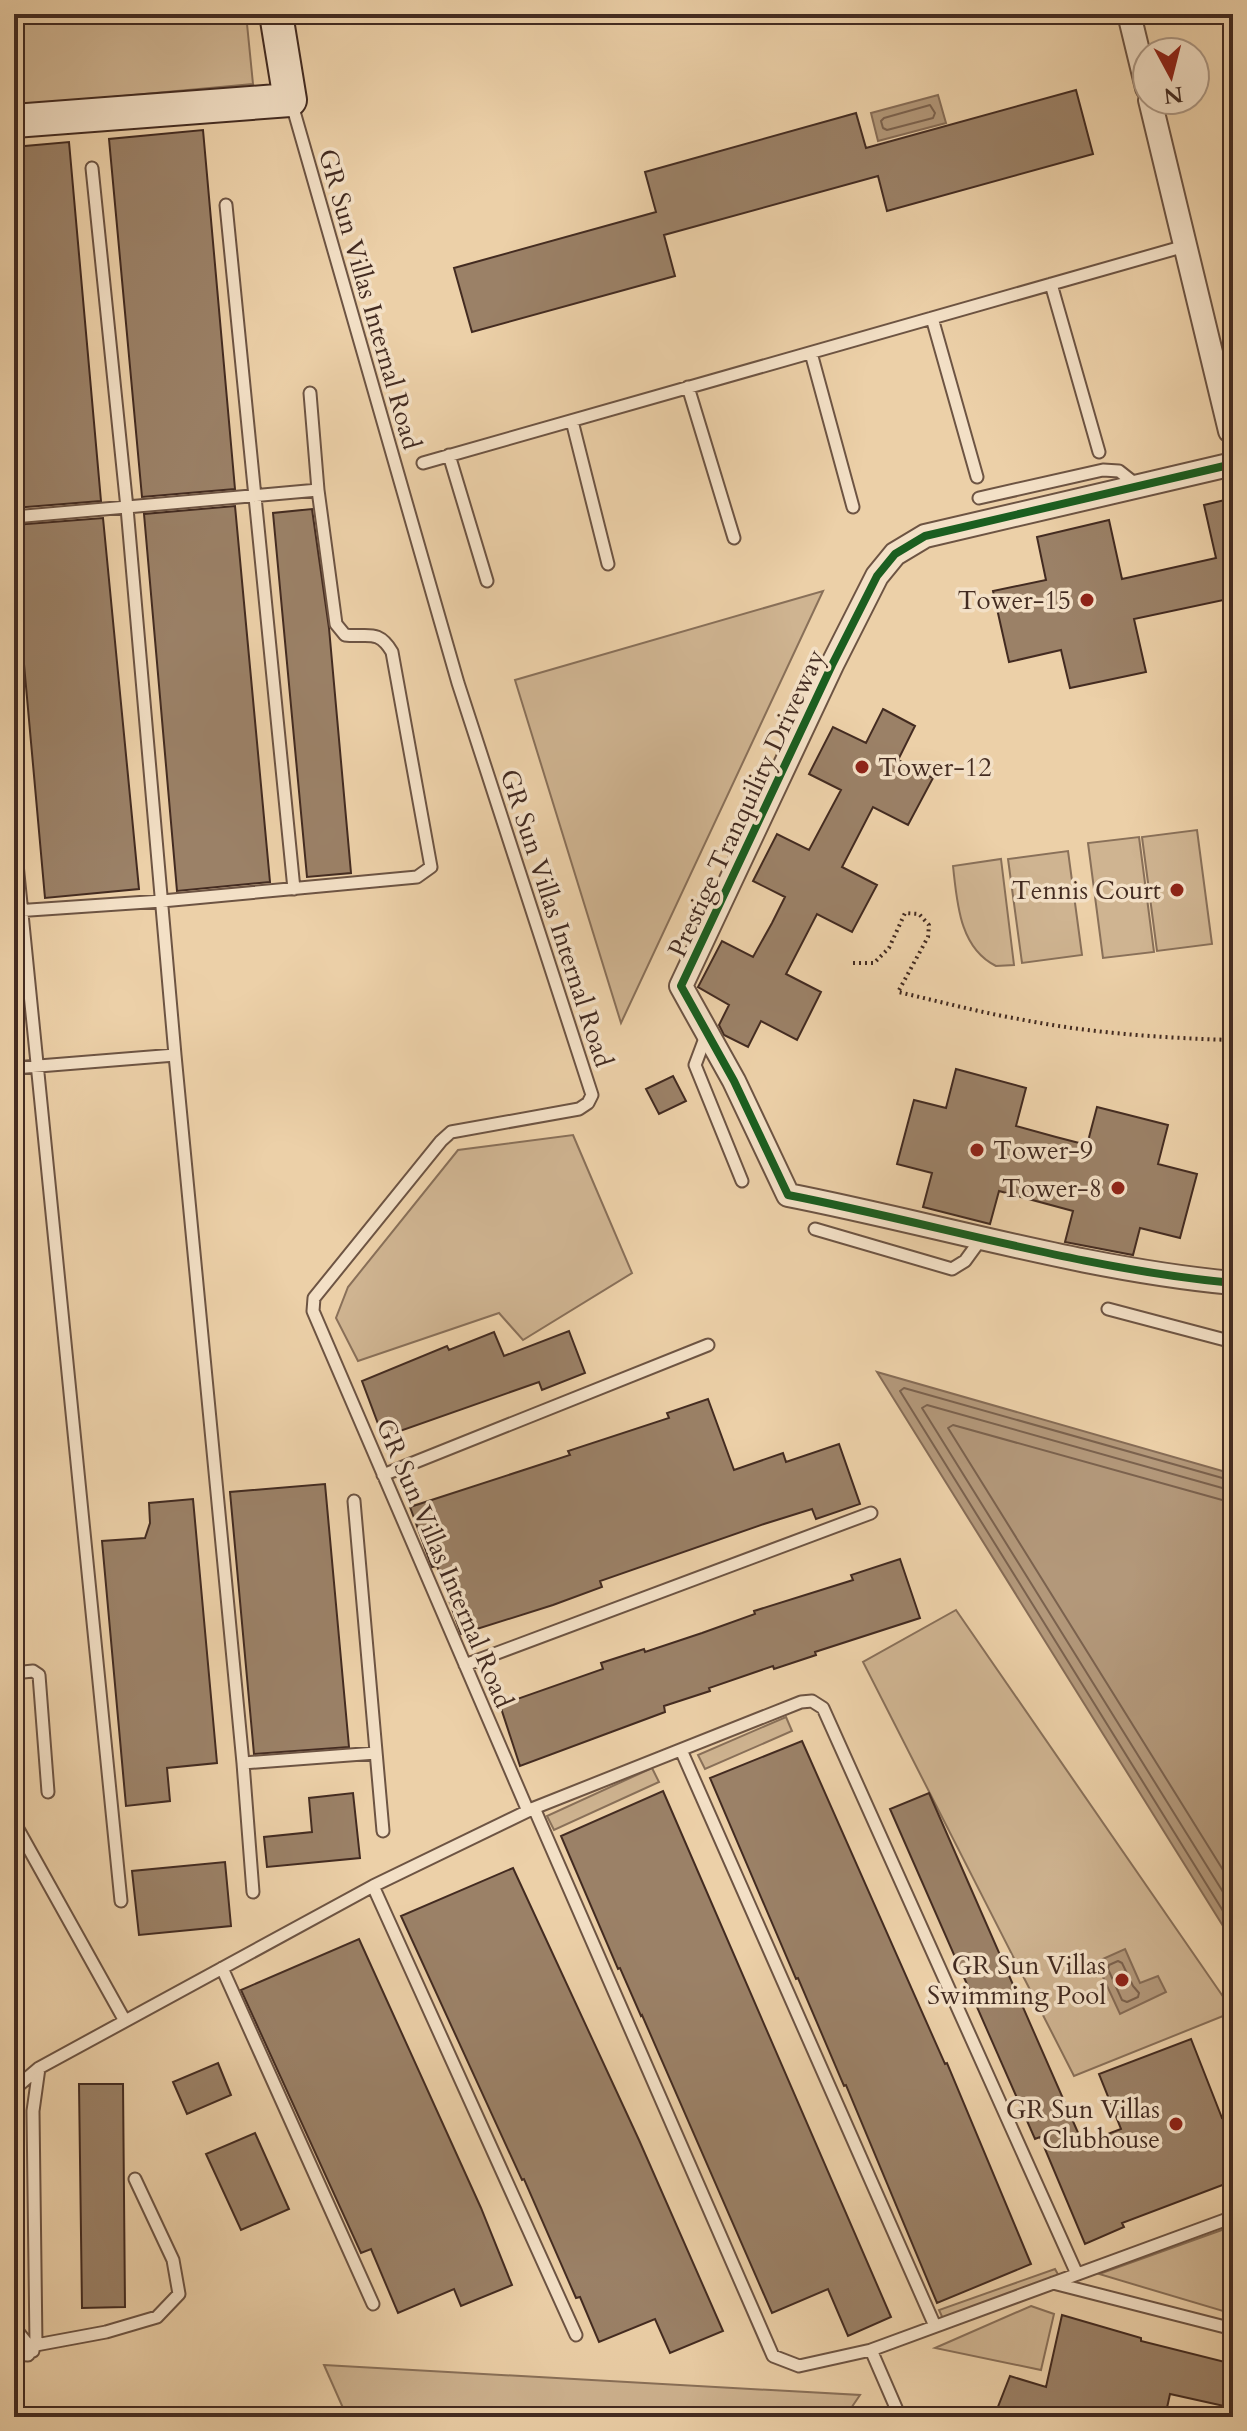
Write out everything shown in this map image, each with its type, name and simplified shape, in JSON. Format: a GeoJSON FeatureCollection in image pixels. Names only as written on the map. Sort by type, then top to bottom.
{"type":"FeatureCollection","features":[{"type":"Feature","properties":{"kind":"main road"},"geometry":{"type":"LineString","coordinates":[[14,121],[290,100],[276,14]]}},
{"type":"Feature","properties":{"kind":"street"},"geometry":{"type":"LineString","coordinates":[[1129,14],[1134,36]]}},
{"type":"Feature","properties":{"kind":"street"},"geometry":{"type":"LineString","coordinates":[[1154,116],[1230,431]]}},
{"type":"Feature","properties":{"kind":"street","name":"Prestige Tranquility Driveway"},"geometry":{"type":"LineString","coordinates":[[1233,464],[925,536],[895,554],[877,576],[681,986],[734,1081],[788,1195],[874,1212],[981,1239],[1186,1279],[1233,1283]]}},
{"type":"Feature","properties":{"kind":"lane","name":"GR Sun Villas Internal Road"},"geometry":{"type":"LineString","coordinates":[[290,100],[458,683],[592,1095],[588,1103],[579,1109],[451,1132],[314,1298],[313,1311],[465,1665],[773,2356],[799,2366],[871,2350],[1233,2217]]}},
{"type":"Feature","properties":{"kind":"lane"},"geometry":{"type":"LineString","coordinates":[[92,168],[127,508],[253,1892]]}},
{"type":"Feature","properties":{"kind":"lane"},"geometry":{"type":"LineString","coordinates":[[226,205],[294,889]]}},
{"type":"Feature","properties":{"kind":"lane"},"geometry":{"type":"LineString","coordinates":[[423,463],[1185,246]]}},
{"type":"Feature","properties":{"kind":"lane"},"geometry":{"type":"LineString","coordinates":[[1051,284],[1099,452]]}},
{"type":"Feature","properties":{"kind":"lane"},"geometry":{"type":"LineString","coordinates":[[932,318],[977,477]]}},
{"type":"Feature","properties":{"kind":"lane"},"geometry":{"type":"LineString","coordinates":[[811,353],[853,507]]}},
{"type":"Feature","properties":{"kind":"lane"},"geometry":{"type":"LineString","coordinates":[[688,387],[734,538]]}},
{"type":"Feature","properties":{"kind":"lane"},"geometry":{"type":"LineString","coordinates":[[18,911],[417,877],[431,867],[392,652],[381,638],[373,634],[345,635],[336,624],[318,490],[310,393]]}},
{"type":"Feature","properties":{"kind":"lane"},"geometry":{"type":"LineString","coordinates":[[572,421],[608,564]]}},
{"type":"Feature","properties":{"kind":"lane"},"geometry":{"type":"LineString","coordinates":[[449,455],[487,581]]}},
{"type":"Feature","properties":{"kind":"lane"},"geometry":{"type":"LineString","coordinates":[[979,498],[1103,470],[1119,471],[1138,486]]}},
{"type":"Feature","properties":{"kind":"lane"},"geometry":{"type":"LineString","coordinates":[[14,517],[318,490]]}},
{"type":"Feature","properties":{"kind":"lane"},"geometry":{"type":"LineString","coordinates":[[14,834],[18,911],[121,1901]]}},
{"type":"Feature","properties":{"kind":"lane"},"geometry":{"type":"LineString","coordinates":[[707,1033],[695,1065],[742,1181]]}},
{"type":"Feature","properties":{"kind":"lane"},"geometry":{"type":"LineString","coordinates":[[14,1068],[175,1055]]}},
{"type":"Feature","properties":{"kind":"lane"},"geometry":{"type":"LineString","coordinates":[[815,1229],[952,1269],[965,1261],[981,1239]]}},
{"type":"Feature","properties":{"kind":"lane"},"geometry":{"type":"LineString","coordinates":[[1108,1309],[1233,1342]]}},
{"type":"Feature","properties":{"kind":"lane"},"geometry":{"type":"LineString","coordinates":[[383,1475],[708,1345]]}},
{"type":"Feature","properties":{"kind":"lane"},"geometry":{"type":"LineString","coordinates":[[354,1501],[383,1831]]}},
{"type":"Feature","properties":{"kind":"lane"},"geometry":{"type":"LineString","coordinates":[[465,1665],[871,1513]]}},
{"type":"Feature","properties":{"kind":"lane"},"geometry":{"type":"LineString","coordinates":[[14,1673],[33,1671],[39,1675],[48,1792]]}},
{"type":"Feature","properties":{"kind":"lane"},"geometry":{"type":"LineString","coordinates":[[14,2095],[19,2085],[39,2068],[373,1886],[531,1809],[801,1702],[812,1701],[823,1708],[1077,2274]]}},
{"type":"Feature","properties":{"kind":"lane"},"geometry":{"type":"LineString","coordinates":[[681,1750],[935,2326]]}},
{"type":"Feature","properties":{"kind":"lane"},"geometry":{"type":"LineString","coordinates":[[243,1763],[376,1753]]}},
{"type":"Feature","properties":{"kind":"lane"},"geometry":{"type":"LineString","coordinates":[[14,1822],[125,2021]]}},
{"type":"Feature","properties":{"kind":"lane"},"geometry":{"type":"LineString","coordinates":[[373,1886],[576,2335]]}},
{"type":"Feature","properties":{"kind":"lane"},"geometry":{"type":"LineString","coordinates":[[222,1968],[373,2304]]}},
{"type":"Feature","properties":{"kind":"lane"},"geometry":{"type":"LineString","coordinates":[[34,2348],[33,2111],[39,2068]]}},
{"type":"Feature","properties":{"kind":"lane"},"geometry":{"type":"LineString","coordinates":[[14,2354],[28,2355],[34,2348],[157,2317],[179,2294],[173,2260],[135,2179]]}},
{"type":"Feature","properties":{"kind":"lane"},"geometry":{"type":"LineString","coordinates":[[1052,2283],[1233,2329]]}},
{"type":"Feature","properties":{"kind":"lane"},"geometry":{"type":"LineString","coordinates":[[14,2327],[34,2348]]}},
{"type":"Feature","properties":{"kind":"lane"},"geometry":{"type":"LineString","coordinates":[[871,2350],[900,2417]]}},
{"type":"Feature","properties":{"kind":"path"},"geometry":{"type":"LineString","coordinates":[[853,963],[874,963],[889,948],[905,913],[919,914],[929,925],[928,937],[898,992],[1018,1019],[1078,1028],[1233,1040]]}},
{"type":"Feature","properties":{"kind":"shaded area"},"geometry":{"type":"Polygon","coordinates":[[[14,14],[246,14],[253,84],[14,106],[14,14]]]}},
{"type":"Feature","properties":{"kind":"shaded area"},"geometry":{"type":"Polygon","coordinates":[[[823,591],[621,1023],[515,680],[823,591]]]}},
{"type":"Feature","properties":{"kind":"shaded area","name":"Tennis Court"},"geometry":{"type":"Polygon","coordinates":[[[1197,830],[1212,944],[1157,951],[1142,837],[1197,830]]]}},
{"type":"Feature","properties":{"kind":"shaded area"},"geometry":{"type":"Polygon","coordinates":[[[1139,837],[1154,952],[1103,958],[1088,843],[1139,837]]]}},
{"type":"Feature","properties":{"kind":"shaded area"},"geometry":{"type":"Polygon","coordinates":[[[1068,851],[1082,955],[1022,963],[1008,859],[1068,851]]]}},
{"type":"Feature","properties":{"kind":"shaded area"},"geometry":{"type":"Polygon","coordinates":[[[1001,859],[1014,965],[996,966],[974,948],[967,936],[953,866],[1001,859]]]}},
{"type":"Feature","properties":{"kind":"shaded area"},"geometry":{"type":"Polygon","coordinates":[[[573,1135],[632,1273],[523,1340],[499,1313],[358,1361],[336,1318],[348,1287],[458,1150],[573,1135]]]}},
{"type":"Feature","properties":{"kind":"shaded area"},"geometry":{"type":"Polygon","coordinates":[[[956,1610],[1233,2012],[1074,2076],[863,1662],[956,1610]]]}},
{"type":"Feature","properties":{"kind":"shaded area"},"geometry":{"type":"Polygon","coordinates":[[[786,1717],[792,1731],[705,1769],[698,1755],[786,1717]]]}},
{"type":"Feature","properties":{"kind":"shaded area"},"geometry":{"type":"Polygon","coordinates":[[[652,1768],[659,1782],[554,1830],[547,1816],[652,1768]]]}},
{"type":"Feature","properties":{"kind":"shaded area"},"geometry":{"type":"Polygon","coordinates":[[[1233,2226],[1233,2314],[1099,2274],[1233,2226]]]}},
{"type":"Feature","properties":{"kind":"shaded area"},"geometry":{"type":"Polygon","coordinates":[[[1055,2269],[1060,2278],[944,2321],[939,2310],[1055,2269]]]}},
{"type":"Feature","properties":{"kind":"shaded area"},"geometry":{"type":"Polygon","coordinates":[[[1031,2306],[1054,2314],[1041,2370],[935,2348],[1031,2306]]]}},
{"type":"Feature","properties":{"kind":"shaded area"},"geometry":{"type":"Polygon","coordinates":[[[324,2365],[860,2395],[845,2417],[347,2417],[324,2365]]]}},
{"type":"Feature","properties":{"kind":"water"},"geometry":{"type":"Polygon","coordinates":[[[938,95],[946,123],[878,141],[871,113],[938,95]]]}},
{"type":"Feature","properties":{"kind":"water"},"geometry":{"type":"Polygon","coordinates":[[[877,1372],[1233,1474],[1233,1942],[877,1372]]]}},
{"type":"Feature","properties":{"kind":"water","name":"GR Sun Villas Swimming Pool"},"geometry":{"type":"Polygon","coordinates":[[[1125,1949],[1140,1983],[1158,1976],[1166,1992],[1120,2014],[1096,1962],[1125,1949]]]}},
{"type":"Feature","properties":{"kind":"building"},"geometry":{"type":"Polygon","coordinates":[[[1076,90],[1093,154],[887,211],[878,176],[664,235],[675,276],[472,332],[454,268],[656,212],[645,172],[856,113],[866,148],[1076,90]]]}},
{"type":"Feature","properties":{"kind":"building"},"geometry":{"type":"Polygon","coordinates":[[[203,130],[235,489],[142,497],[109,139],[203,130]]]}},
{"type":"Feature","properties":{"kind":"building"},"geometry":{"type":"Polygon","coordinates":[[[69,142],[101,501],[14,508],[14,147],[69,142]]]}},
{"type":"Feature","properties":{"kind":"building","name":"Tower-15"},"geometry":{"type":"Polygon","coordinates":[[[1233,498],[1233,598],[1134,619],[1146,672],[1070,688],[1061,650],[1009,662],[993,591],[1046,580],[1037,537],[1109,520],[1122,579],[1216,558],[1204,505],[1233,498]]]}},
{"type":"Feature","properties":{"kind":"building"},"geometry":{"type":"Polygon","coordinates":[[[235,506],[270,882],[177,891],[144,514],[235,506]]]}},
{"type":"Feature","properties":{"kind":"building"},"geometry":{"type":"Polygon","coordinates":[[[312,509],[329,628],[351,873],[307,877],[273,513],[312,509]]]}},
{"type":"Feature","properties":{"kind":"building"},"geometry":{"type":"Polygon","coordinates":[[[103,518],[139,889],[45,898],[14,525],[103,518]]]}},
{"type":"Feature","properties":{"kind":"building"},"geometry":{"type":"Polygon","coordinates":[[[883,709],[915,726],[898,760],[933,778],[908,825],[873,807],[842,867],[877,885],[852,932],[817,914],[786,974],[821,992],[797,1040],[761,1021],[748,1047],[724,1035],[719,1025],[729,1005],[698,987],[722,941],[753,957],[772,923],[785,897],[753,881],[777,834],[809,850],[841,790],[809,774],[833,727],[866,743],[883,709]]]}},
{"type":"Feature","properties":{"kind":"building"},"geometry":{"type":"Polygon","coordinates":[[[956,1069],[1026,1088],[1016,1126],[1056,1137],[1087,1145],[1097,1107],[1168,1125],[1158,1164],[1197,1174],[1180,1238],[1140,1228],[1133,1255],[1065,1242],[1073,1211],[999,1191],[990,1224],[923,1207],[932,1173],[897,1164],[914,1100],[946,1108],[956,1069]]]}},
{"type":"Feature","properties":{"kind":"building"},"geometry":{"type":"Polygon","coordinates":[[[673,1076],[686,1101],[659,1114],[646,1089],[673,1076]]]}},
{"type":"Feature","properties":{"kind":"building"},"geometry":{"type":"Polygon","coordinates":[[[569,1331],[585,1373],[542,1390],[539,1382],[383,1437],[362,1381],[447,1346],[449,1350],[494,1332],[504,1356],[569,1331]]]}},
{"type":"Feature","properties":{"kind":"building"},"geometry":{"type":"Polygon","coordinates":[[[708,1399],[734,1470],[783,1453],[786,1462],[839,1444],[860,1504],[816,1519],[812,1509],[764,1524],[600,1581],[602,1587],[553,1605],[461,1634],[437,1566],[432,1567],[410,1507],[570,1455],[568,1451],[669,1418],[667,1413],[708,1399]]]}},
{"type":"Feature","properties":{"kind":"building"},"geometry":{"type":"Polygon","coordinates":[[[325,1484],[349,1747],[254,1754],[230,1492],[325,1484]]]}},
{"type":"Feature","properties":{"kind":"building"},"geometry":{"type":"Polygon","coordinates":[[[193,1499],[217,1763],[167,1768],[170,1801],[126,1806],[102,1541],[145,1538],[150,1523],[149,1503],[193,1499]]]}},
{"type":"Feature","properties":{"kind":"building"},"geometry":{"type":"Polygon","coordinates":[[[900,1559],[920,1618],[815,1652],[816,1655],[774,1669],[773,1666],[709,1688],[710,1691],[664,1706],[665,1712],[520,1766],[500,1705],[603,1669],[601,1663],[702,1633],[755,1614],[754,1611],[853,1580],[851,1575],[900,1559]]]}},
{"type":"Feature","properties":{"kind":"building"},"geometry":{"type":"Polygon","coordinates":[[[802,1741],[947,2063],[1031,2264],[937,2303],[846,2085],[796,1979],[710,1778],[802,1741]]]}},
{"type":"Feature","properties":{"kind":"building"},"geometry":{"type":"Polygon","coordinates":[[[663,1791],[891,2317],[848,2336],[828,2289],[772,2313],[561,1836],[663,1791]]]}},
{"type":"Feature","properties":{"kind":"building"},"geometry":{"type":"Polygon","coordinates":[[[353,1793],[360,1858],[267,1867],[264,1837],[312,1832],[309,1798],[353,1793]]]}},
{"type":"Feature","properties":{"kind":"building"},"geometry":{"type":"Polygon","coordinates":[[[929,1793],[1079,2135],[1084,2133],[1087,2142],[1121,2129],[1099,2074],[1191,2039],[1222,2118],[1233,2114],[1233,2181],[1122,2223],[1124,2227],[1085,2244],[1040,2137],[1035,2139],[890,1809],[929,1793]]]}},
{"type":"Feature","properties":{"kind":"building"},"geometry":{"type":"Polygon","coordinates":[[[225,1862],[231,1926],[139,1935],[132,1871],[225,1862]]]}},
{"type":"Feature","properties":{"kind":"building"},"geometry":{"type":"Polygon","coordinates":[[[513,1868],[723,2331],[670,2353],[655,2319],[599,2342],[401,1916],[513,1868]]]}},
{"type":"Feature","properties":{"kind":"building"},"geometry":{"type":"Polygon","coordinates":[[[359,1939],[481,2208],[512,2285],[461,2306],[454,2289],[398,2313],[371,2249],[361,2253],[241,1990],[359,1939]]]}},
{"type":"Feature","properties":{"kind":"building"},"geometry":{"type":"Polygon","coordinates":[[[218,2063],[231,2095],[187,2114],[173,2082],[218,2063]]]}},
{"type":"Feature","properties":{"kind":"building"},"geometry":{"type":"Polygon","coordinates":[[[79,2084],[123,2084],[125,2307],[82,2308],[79,2084]]]}},
{"type":"Feature","properties":{"kind":"building"},"geometry":{"type":"Polygon","coordinates":[[[255,2133],[289,2209],[241,2230],[206,2154],[255,2133]]]}},
{"type":"Feature","properties":{"kind":"building"},"geometry":{"type":"Polygon","coordinates":[[[1062,2315],[1141,2338],[1141,2341],[1233,2364],[1233,2408],[1170,2394],[1165,2417],[994,2417],[1010,2376],[1046,2387],[1062,2315]]]}},
{"type":"Feature","properties":{"kind":"cycle path"},"geometry":{"type":"LineString","coordinates":[[1233,464],[925,536],[895,554],[877,576],[832,665],[681,986],[734,1081],[788,1195],[1065,1257],[1233,1283]]}},
{"type":"Feature","properties":{"kind":"place","name":"Tower-15"},"geometry":{"type":"Point","coordinates":[1087,600]}},
{"type":"Feature","properties":{"kind":"place","name":"Tower-12"},"geometry":{"type":"Point","coordinates":[862,767]}},
{"type":"Feature","properties":{"kind":"place","name":"Tennis Court"},"geometry":{"type":"Point","coordinates":[1177,890]}},
{"type":"Feature","properties":{"kind":"place","name":"Tower-9"},"geometry":{"type":"Point","coordinates":[977,1150]}},
{"type":"Feature","properties":{"kind":"place","name":"Tower-8"},"geometry":{"type":"Point","coordinates":[1118,1188]}},
{"type":"Feature","properties":{"kind":"place","name":"GR Sun Villas Swimming Pool"},"geometry":{"type":"Point","coordinates":[1122,1980]}},
{"type":"Feature","properties":{"kind":"place","name":"GR Sun Villas Clubhouse"},"geometry":{"type":"Point","coordinates":[1176,2124]}}]}
